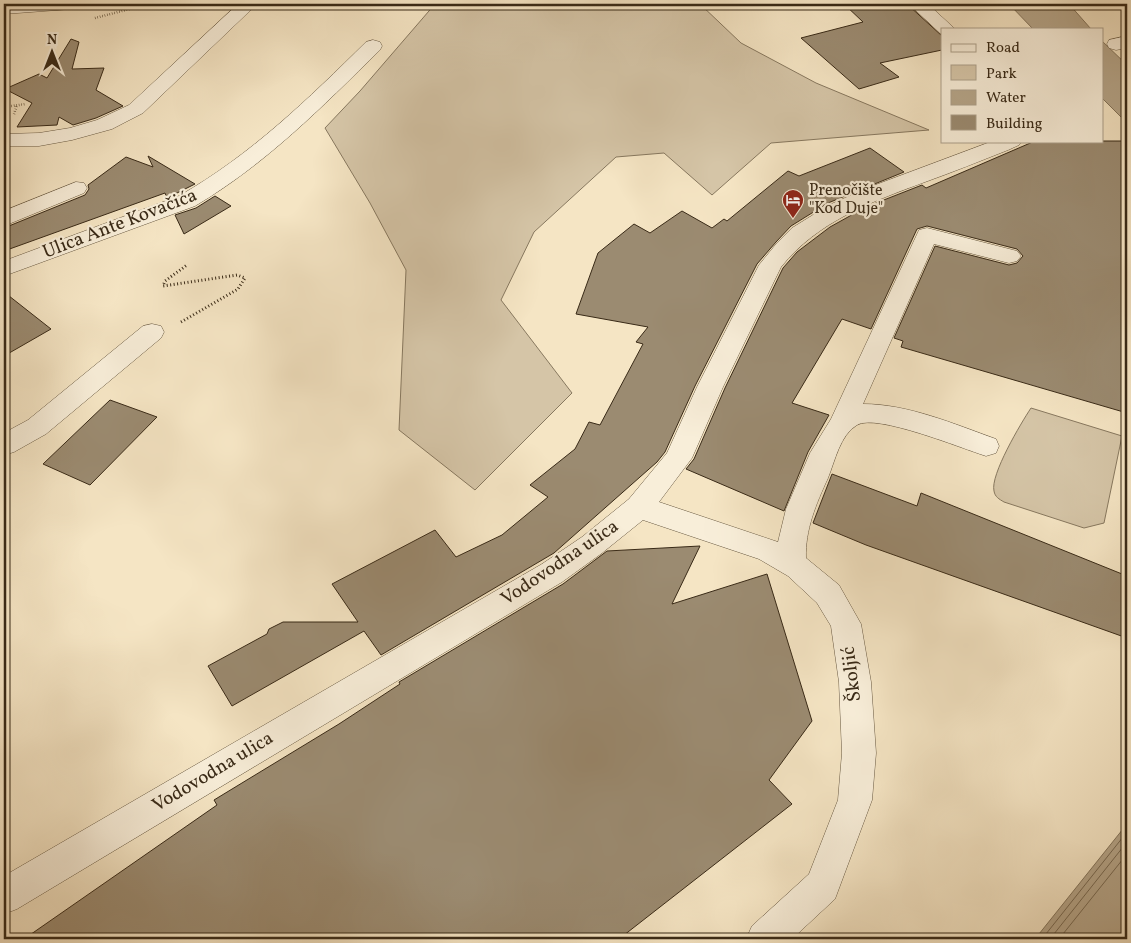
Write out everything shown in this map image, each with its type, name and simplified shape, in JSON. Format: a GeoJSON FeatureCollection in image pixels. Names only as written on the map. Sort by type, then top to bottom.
{"type":"FeatureCollection","features":[{"type":"Feature","properties":{"kind":"street"},"geometry":{"type":"LineString","coordinates":[[4,140],[57,138],[101,127],[136,109],[248,4]]}},
{"type":"Feature","properties":{"kind":"street"},"geometry":{"type":"LineString","coordinates":[[918,4],[945,28]]}},
{"type":"Feature","properties":{"kind":"street"},"geometry":{"type":"LineString","coordinates":[[4,9],[77,6]]}},
{"type":"Feature","properties":{"kind":"street","name":"Ulica Ante Kovačića"},"geometry":{"type":"LineString","coordinates":[[4,269],[187,201],[225,178],[280,135],[373,46]]}},
{"type":"Feature","properties":{"kind":"street","name":"Vodovodna ulica"},"geometry":{"type":"LineString","coordinates":[[4,896],[544,578],[592,545],[639,507],[678,458],[710,387],[771,265],[780,251],[813,225],[851,202],[1009,142]]}},
{"type":"Feature","properties":{"kind":"street"},"geometry":{"type":"LineString","coordinates":[[4,219],[76,188]]}},
{"type":"Feature","properties":{"kind":"street"},"geometry":{"type":"LineString","coordinates":[[842,423],[927,234],[1009,256]]}},
{"type":"Feature","properties":{"kind":"street"},"geometry":{"type":"LineString","coordinates":[[4,445],[38,427],[152,332]]}},
{"type":"Feature","properties":{"kind":"street"},"geometry":{"type":"LineString","coordinates":[[792,564],[792,542],[799,511],[833,435],[850,416],[860,413],[895,416],[986,446]]}},
{"type":"Feature","properties":{"kind":"street","name":"Školjić"},"geometry":{"type":"LineString","coordinates":[[639,507],[769,551],[792,564],[828,594],[846,624],[855,682],[859,754],[855,800],[822,886],[766,939]]}},
{"type":"Feature","properties":{"kind":"path"},"geometry":{"type":"LineString","coordinates":[[102,18],[145,5]]}},
{"type":"Feature","properties":{"kind":"path"},"geometry":{"type":"LineString","coordinates":[[4,107],[26,104]]}},
{"type":"Feature","properties":{"kind":"path"},"geometry":{"type":"LineString","coordinates":[[152,332],[173,326],[201,312],[238,289],[245,278],[237,275],[163,286],[165,281],[187,265]]}},
{"type":"Feature","properties":{"kind":"green space"},"geometry":{"type":"Polygon","coordinates":[[[435,4],[700,4],[741,43],[816,83],[929,130],[771,143],[712,195],[664,153],[616,157],[534,232],[501,300],[572,393],[475,490],[399,430],[406,270],[370,203],[325,128],[360,91],[435,4]]]}},
{"type":"Feature","properties":{"kind":"green space"},"geometry":{"type":"Polygon","coordinates":[[[1031,408],[1122,436],[1104,523],[1084,528],[1004,502],[995,495],[994,483],[1001,462],[1031,408]]]}},
{"type":"Feature","properties":{"kind":"water"},"geometry":{"type":"Polygon","coordinates":[[[1009,4],[1069,4],[1090,28],[1032,28],[1009,4]]]}},
{"type":"Feature","properties":{"kind":"water"},"geometry":{"type":"Polygon","coordinates":[[[1104,43],[1127,65],[1127,123],[1104,100],[1104,43]]]}},
{"type":"Feature","properties":{"kind":"water"},"geometry":{"type":"Polygon","coordinates":[[[1127,824],[1127,939],[1035,939],[1127,824]]]}},
{"type":"Feature","properties":{"kind":"building"},"geometry":{"type":"Polygon","coordinates":[[[844,4],[907,4],[941,35],[941,50],[880,63],[899,77],[859,89],[801,38],[863,22],[844,4]]]}},
{"type":"Feature","properties":{"kind":"building"},"geometry":{"type":"Polygon","coordinates":[[[71,39],[79,42],[72,69],[104,68],[96,90],[123,106],[96,118],[73,125],[59,117],[57,125],[17,127],[32,103],[5,89],[39,74],[47,78],[71,39]]]}},
{"type":"Feature","properties":{"kind":"building"},"geometry":{"type":"Polygon","coordinates":[[[1127,141],[1127,413],[901,347],[903,341],[894,338],[935,246],[1009,265],[1017,263],[1023,256],[1017,249],[927,226],[917,229],[871,329],[842,319],[792,403],[829,415],[808,452],[784,511],[686,469],[694,459],[725,388],[783,268],[797,252],[830,227],[866,207],[922,185],[926,188],[1033,142],[1127,141]]]}},
{"type":"Feature","properties":{"kind":"building"},"geometry":{"type":"Polygon","coordinates":[[[870,148],[904,172],[828,203],[791,226],[776,242],[757,264],[695,386],[665,452],[657,462],[554,553],[381,655],[364,631],[232,706],[208,666],[267,634],[269,629],[283,622],[358,622],[332,584],[435,530],[456,557],[502,535],[548,497],[530,485],[575,449],[589,422],[600,425],[643,344],[636,342],[648,327],[576,314],[598,253],[634,224],[650,233],[682,211],[712,228],[724,219],[727,221],[788,171],[799,176],[870,148]]]}},
{"type":"Feature","properties":{"kind":"building"},"geometry":{"type":"Polygon","coordinates":[[[148,156],[195,184],[167,198],[165,193],[4,251],[4,228],[85,195],[89,189],[88,185],[126,157],[153,167],[148,156]]]}},
{"type":"Feature","properties":{"kind":"building"},"geometry":{"type":"Polygon","coordinates":[[[215,196],[231,206],[184,234],[175,215],[196,208],[215,196]]]}},
{"type":"Feature","properties":{"kind":"building"},"geometry":{"type":"Polygon","coordinates":[[[4,292],[51,329],[4,356],[4,292]]]}},
{"type":"Feature","properties":{"kind":"building"},"geometry":{"type":"Polygon","coordinates":[[[110,400],[157,417],[90,485],[43,464],[110,400]]]}},
{"type":"Feature","properties":{"kind":"building"},"geometry":{"type":"Polygon","coordinates":[[[832,474],[917,506],[921,493],[1127,576],[1127,638],[866,545],[813,523],[832,474]]]}},
{"type":"Feature","properties":{"kind":"building"},"geometry":{"type":"Polygon","coordinates":[[[700,546],[672,604],[767,574],[812,721],[769,780],[792,804],[619,939],[24,939],[217,805],[214,800],[339,724],[400,684],[399,682],[563,584],[607,551],[700,546]]]}},
{"type":"Feature","properties":{"kind":"place","name":"Prenočište \"Kod Duje\""},"geometry":{"type":"Point","coordinates":[793,219]}}]}
